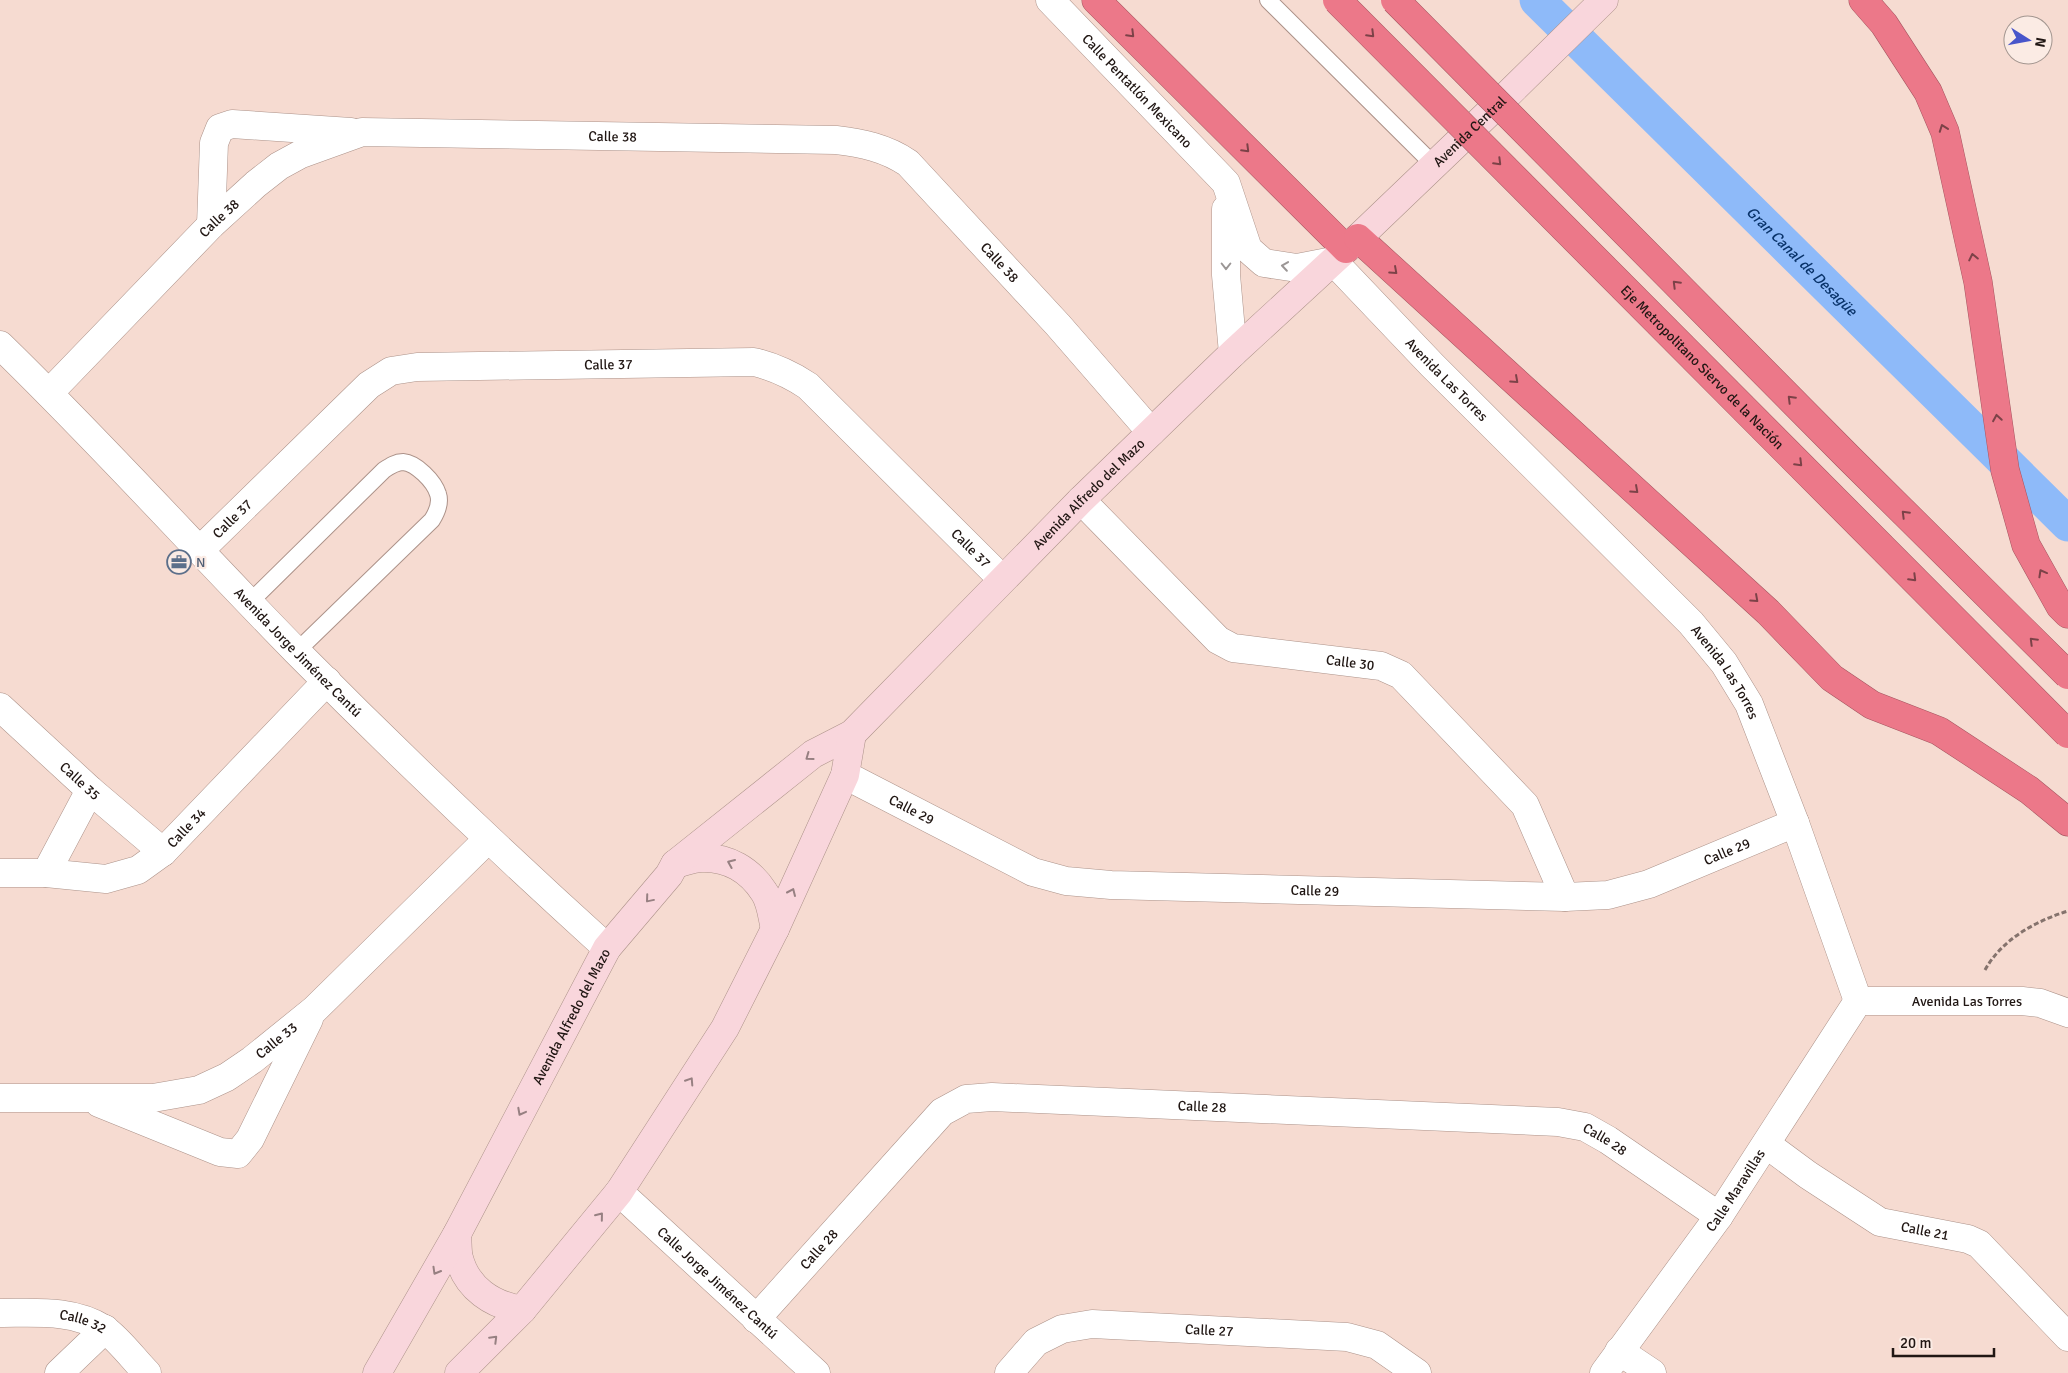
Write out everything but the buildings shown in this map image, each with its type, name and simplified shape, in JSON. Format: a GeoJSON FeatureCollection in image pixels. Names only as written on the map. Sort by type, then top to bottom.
{"type":"FeatureCollection","features":[{"type":"Feature","properties":{"kind":"highway"},"geometry":{"type":"LineString","coordinates":[[1096,0],[1346,249],[1761,605],[1832,678],[1872,705],[1939,731],[2029,790],[2068,822]]}},
{"type":"Feature","properties":{"kind":"highway","name":"Eje Metropolitano Siervo de la Nación"},"geometry":{"type":"LineString","coordinates":[[1337,0],[2068,734]]}},
{"type":"Feature","properties":{"kind":"highway"},"geometry":{"type":"LineString","coordinates":[[1395,0],[1849,458],[2068,675]]}},
{"type":"Feature","properties":{"kind":"highway"},"geometry":{"type":"LineString","coordinates":[[1863,0],[1884,24],[1928,92],[1945,132],[1978,282],[2005,470],[2026,545],[2060,606],[2068,614]]}},
{"type":"Feature","properties":{"kind":"street","name":"Calle Pentatlón Mexicano"},"geometry":{"type":"LineString","coordinates":[[1050,0],[1226,183],[1248,249],[1264,263],[1297,268],[1346,249]]}},
{"type":"Feature","properties":{"kind":"street","name":"Avenida Central"},"geometry":{"type":"LineString","coordinates":[[1346,249],[1604,0]]}},
{"type":"Feature","properties":{"kind":"street"},"geometry":{"type":"LineString","coordinates":[[211,225],[214,143],[220,128],[232,124],[362,132]]}},
{"type":"Feature","properties":{"kind":"street","name":"Calle 38"},"geometry":{"type":"LineString","coordinates":[[49,392],[211,225],[256,184],[280,166],[301,154],[362,132],[836,140],[855,142],[893,153],[908,163],[1058,325],[1151,432]]}},
{"type":"Feature","properties":{"kind":"street"},"geometry":{"type":"LineString","coordinates":[[1226,183],[1226,275],[1233,353]]}},
{"type":"Feature","properties":{"kind":"street","name":"Avenida Alfredo del Mazo"},"geometry":{"type":"LineString","coordinates":[[377,1373],[457,1234],[607,948],[669,874],[675,864],[813,754],[852,734],[1081,500],[1233,353],[1346,249]]}},
{"type":"Feature","properties":{"kind":"street","name":"Avenida Las Torres"},"geometry":{"type":"LineString","coordinates":[[1346,249],[1432,365],[1691,623],[1724,663],[1749,704],[1795,823],[1858,1001],[2040,1002],[2068,1013]]}},
{"type":"Feature","properties":{"kind":"street","name":"Avenida Jorge Jiménez Cantú"},"geometry":{"type":"LineString","coordinates":[[0,345],[49,392],[327,681],[488,839],[607,948]]}},
{"type":"Feature","properties":{"kind":"street","name":"Calle 37"},"geometry":{"type":"LineString","coordinates":[[200,550],[369,385],[391,371],[417,367],[754,362],[773,366],[808,386],[1002,579]]}},
{"type":"Feature","properties":{"kind":"street","name":"Calle 30"},"geometry":{"type":"LineString","coordinates":[[1081,500],[1218,640],[1234,648],[1381,666],[1400,675],[1525,805],[1565,897]]}},
{"type":"Feature","properties":{"kind":"street","name":"Calle 34"},"geometry":{"type":"LineString","coordinates":[[0,873],[46,873],[106,878],[138,870],[163,852],[327,681]]}},
{"type":"Feature","properties":{"kind":"street","name":"Calle 35"},"geometry":{"type":"LineString","coordinates":[[0,708],[90,790],[163,852]]}},
{"type":"Feature","properties":{"kind":"street"},"geometry":{"type":"LineString","coordinates":[[459,1373],[522,1310],[620,1192],[725,1028],[775,929],[845,775],[852,734]]}},
{"type":"Feature","properties":{"kind":"street","name":"Calle 29"},"geometry":{"type":"LineString","coordinates":[[845,775],[1032,872],[1066,881],[1111,885],[1565,897],[1608,895],[1649,884],[1795,823]]}},
{"type":"Feature","properties":{"kind":"street"},"geometry":{"type":"LineString","coordinates":[[46,873],[90,790]]}},
{"type":"Feature","properties":{"kind":"street","name":"Calle 33"},"geometry":{"type":"LineString","coordinates":[[0,1098],[153,1098],[199,1090],[227,1077],[252,1060],[314,1010],[488,839]]}},
{"type":"Feature","properties":{"kind":"street"},"geometry":{"type":"LineString","coordinates":[[675,864],[709,858],[724,860],[744,868],[764,892],[775,929]]}},
{"type":"Feature","properties":{"kind":"street","name":"Calle Maravillas"},"geometry":{"type":"LineString","coordinates":[[1604,1373],[1718,1216],[1858,1001]]}},
{"type":"Feature","properties":{"kind":"street"},"geometry":{"type":"LineString","coordinates":[[88,1099],[220,1152],[238,1154],[250,1139],[314,1010]]}},
{"type":"Feature","properties":{"kind":"street","name":"Calle 28"},"geometry":{"type":"LineString","coordinates":[[756,1319],[942,1112],[966,1099],[992,1097],[1558,1122],[1585,1128],[1608,1140],[1718,1216]]}},
{"type":"Feature","properties":{"kind":"street","name":"Calle 21"},"geometry":{"type":"LineString","coordinates":[[1766,1144],[1808,1175],[1880,1222],[1968,1239],[1979,1244],[2068,1337]]}},
{"type":"Feature","properties":{"kind":"street","name":"Calle Jorge Jiménez Cantú"},"geometry":{"type":"LineString","coordinates":[[620,1192],[816,1373]]}},
{"type":"Feature","properties":{"kind":"street"},"geometry":{"type":"LineString","coordinates":[[457,1234],[459,1258],[467,1279],[486,1298],[507,1308],[522,1310]]}},
{"type":"Feature","properties":{"kind":"street","name":"Calle 32"},"geometry":{"type":"LineString","coordinates":[[0,1313],[60,1313],[84,1319],[106,1330],[147,1373]]}},
{"type":"Feature","properties":{"kind":"street","name":"Calle 27"},"geometry":{"type":"LineString","coordinates":[[1008,1373],[1036,1342],[1062,1329],[1092,1324],[1347,1337],[1377,1346],[1417,1373]]}},
{"type":"Feature","properties":{"kind":"street"},"geometry":{"type":"LineString","coordinates":[[59,1373],[106,1330]]}},
{"type":"Feature","properties":{"kind":"street"},"geometry":{"type":"LineString","coordinates":[[1619,1351],[1652,1373]]}},
{"type":"Feature","properties":{"kind":"lane"},"geometry":{"type":"LineString","coordinates":[[1268,0],[1434,165]]}},
{"type":"Feature","properties":{"kind":"lane"},"geometry":{"type":"LineString","coordinates":[[250,602],[384,470],[393,464],[403,462],[413,465],[421,471],[438,494],[437,512],[425,527],[297,651]]}},
{"type":"Feature","properties":{"kind":"path"},"geometry":{"type":"LineString","coordinates":[[1968,1001],[1989,962],[2007,943],[2044,918],[2068,911]]}},
{"type":"Feature","properties":{"kind":"waterway","name":"Gran Canal de Desagüe"},"geometry":{"type":"LineString","coordinates":[[1537,0],[2068,524]]}},
{"type":"Feature","properties":{"kind":"place","name":"N"},"geometry":{"type":"Point","coordinates":[179,562]}}]}
